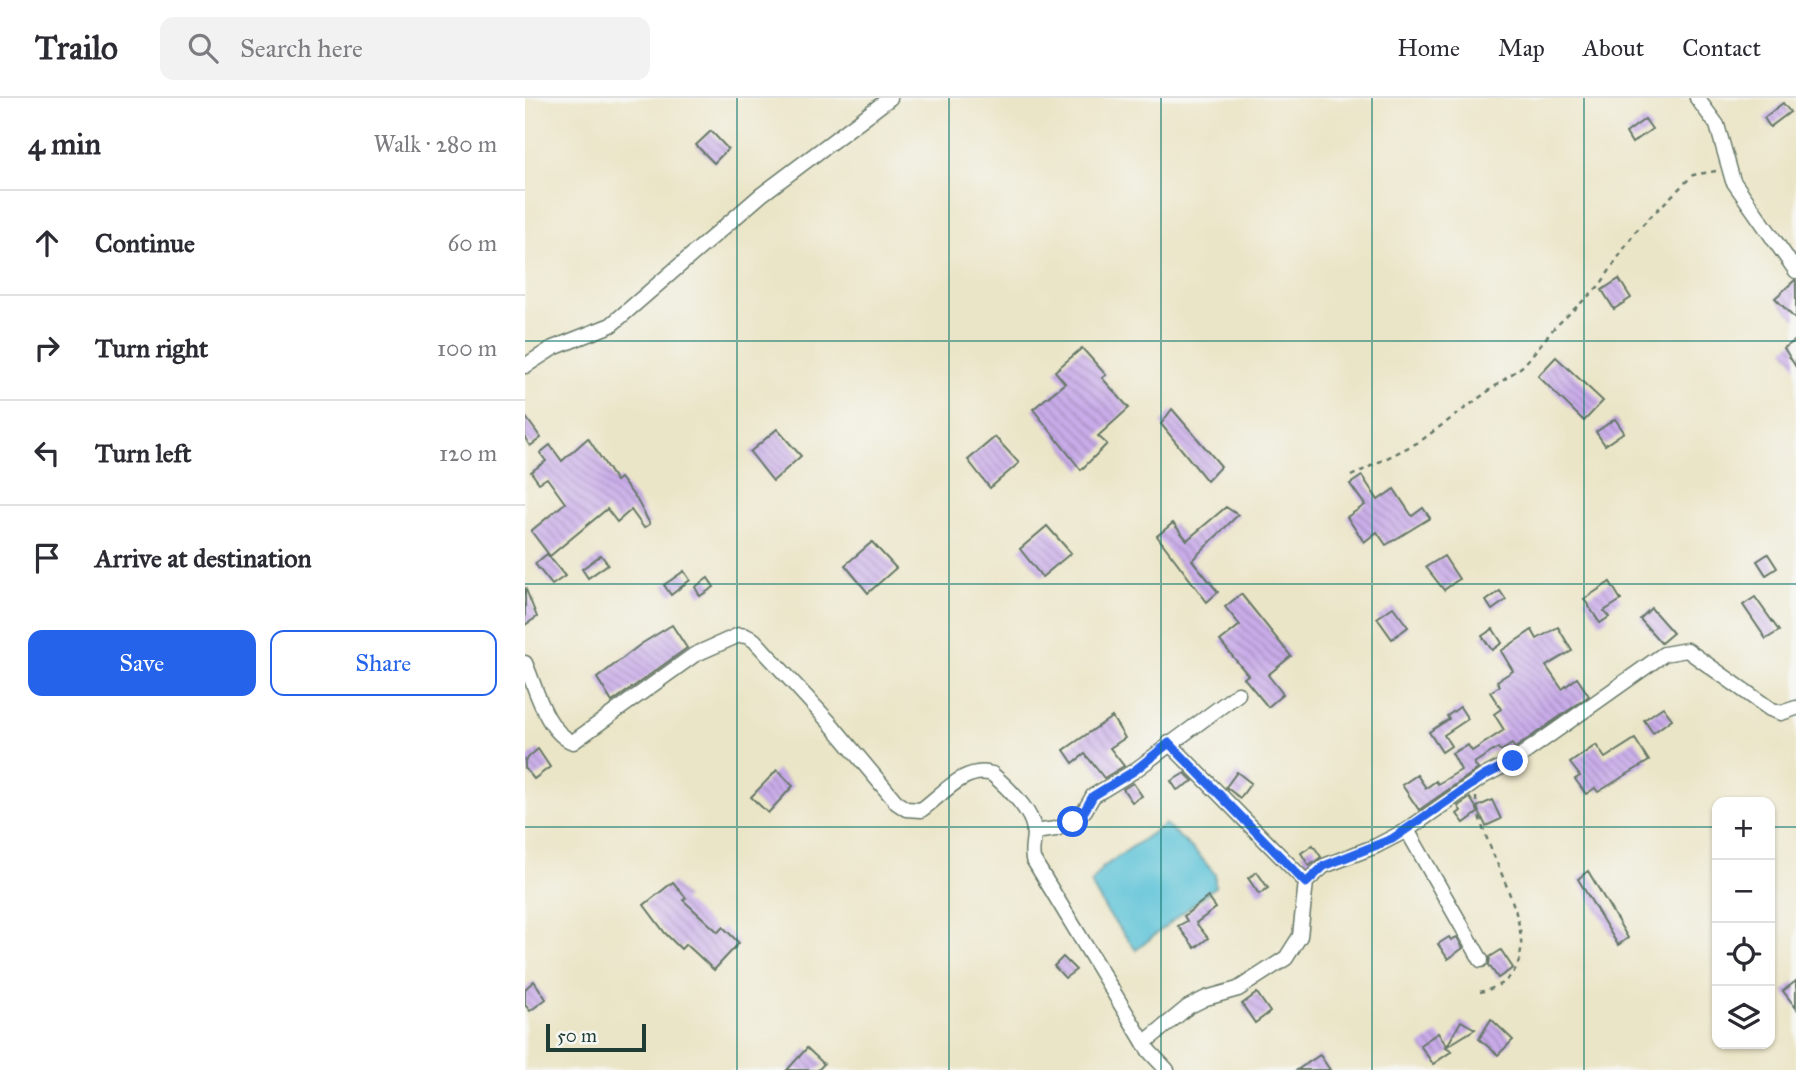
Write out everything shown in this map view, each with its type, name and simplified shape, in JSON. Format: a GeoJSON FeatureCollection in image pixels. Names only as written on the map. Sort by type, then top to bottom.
{"type":"FeatureCollection","features":[{"type":"Feature","properties":{"kind":"street"},"geometry":{"type":"LineString","coordinates":[[525,366],[566,341],[611,325],[761,195],[891,98]]}},
{"type":"Feature","properties":{"kind":"street"},"geometry":{"type":"LineString","coordinates":[[1697,98],[1717,125],[1733,181],[1796,271]]}},
{"type":"Feature","properties":{"kind":"street"},"geometry":{"type":"LineString","coordinates":[[525,663],[553,726],[564,739],[573,742],[694,655],[739,635],[746,636],[754,640],[831,724],[897,803],[906,809],[921,810],[961,779],[984,771],[992,774],[1030,818],[1034,832],[1030,845],[1033,859],[1144,1043],[1167,1070]]}},
{"type":"Feature","properties":{"kind":"street"},"geometry":{"type":"LineString","coordinates":[[1144,1043],[1188,1007],[1206,998],[1238,989],[1286,958],[1300,936],[1306,883],[1324,866],[1376,846],[1407,830],[1484,776],[1513,761],[1664,654],[1677,649],[1695,654],[1770,709],[1781,713],[1796,708]]}},
{"type":"Feature","properties":{"kind":"street"},"geometry":{"type":"LineString","coordinates":[[1034,832],[1056,829],[1073,822],[1085,810],[1093,796],[1134,771],[1238,694]]}},
{"type":"Feature","properties":{"kind":"street"},"geometry":{"type":"LineString","coordinates":[[1169,743],[1306,883]]}},
{"type":"Feature","properties":{"kind":"street"},"geometry":{"type":"LineString","coordinates":[[1407,830],[1481,960]]}},
{"type":"Feature","properties":{"kind":"path"},"geometry":{"type":"LineString","coordinates":[[1351,476],[1419,442],[1524,365],[1554,328],[1600,285],[1635,232],[1693,175],[1730,169]]}},
{"type":"Feature","properties":{"kind":"path"},"geometry":{"type":"LineString","coordinates":[[1480,992],[1497,985],[1514,969],[1519,962],[1522,940],[1515,907],[1477,819],[1476,797],[1484,776]]}},
{"type":"Feature","properties":{"kind":"water"},"geometry":{"type":"Polygon","coordinates":[[[1165,824],[1196,852],[1215,874],[1215,887],[1136,950],[1107,912],[1091,884],[1102,868],[1165,824]]]}},
{"type":"Feature","properties":{"kind":"building"},"geometry":{"type":"Polygon","coordinates":[[[1783,103],[1790,112],[1770,127],[1764,118],[1783,103]]]}},
{"type":"Feature","properties":{"kind":"building"},"geometry":{"type":"Polygon","coordinates":[[[1645,119],[1652,129],[1632,143],[1626,133],[1645,119]]]}},
{"type":"Feature","properties":{"kind":"building"},"geometry":{"type":"Polygon","coordinates":[[[711,131],[728,149],[714,163],[696,145],[711,131]]]}},
{"type":"Feature","properties":{"kind":"building"},"geometry":{"type":"Polygon","coordinates":[[[1619,279],[1631,298],[1614,309],[1602,290],[1619,279]]]}},
{"type":"Feature","properties":{"kind":"building"},"geometry":{"type":"Polygon","coordinates":[[[1796,281],[1796,320],[1775,298],[1796,281]]]}},
{"type":"Feature","properties":{"kind":"building"},"geometry":{"type":"Polygon","coordinates":[[[1796,340],[1796,367],[1784,348],[1796,340]]]}},
{"type":"Feature","properties":{"kind":"building"},"geometry":{"type":"Polygon","coordinates":[[[1082,348],[1106,375],[1102,378],[1129,408],[1098,436],[1107,444],[1081,470],[1033,409],[1065,383],[1055,371],[1082,348]]]}},
{"type":"Feature","properties":{"kind":"building"},"geometry":{"type":"Polygon","coordinates":[[[1556,357],[1603,401],[1584,421],[1538,376],[1556,357]]]}},
{"type":"Feature","properties":{"kind":"building"},"geometry":{"type":"Polygon","coordinates":[[[1172,409],[1221,466],[1207,481],[1161,424],[1172,409]]]}},
{"type":"Feature","properties":{"kind":"building"},"geometry":{"type":"Polygon","coordinates":[[[525,416],[541,438],[530,446],[525,438],[525,416]]]}},
{"type":"Feature","properties":{"kind":"building"},"geometry":{"type":"Polygon","coordinates":[[[1615,419],[1624,432],[1605,445],[1596,432],[1615,419]]]}},
{"type":"Feature","properties":{"kind":"building"},"geometry":{"type":"Polygon","coordinates":[[[777,429],[801,456],[773,481],[750,452],[777,429]]]}},
{"type":"Feature","properties":{"kind":"building"},"geometry":{"type":"Polygon","coordinates":[[[995,437],[1019,463],[990,488],[968,460],[995,437]]]}},
{"type":"Feature","properties":{"kind":"building"},"geometry":{"type":"Polygon","coordinates":[[[588,438],[616,481],[620,478],[637,500],[650,524],[644,528],[631,510],[617,522],[607,509],[550,556],[531,531],[565,503],[547,478],[539,483],[531,472],[546,461],[540,453],[550,445],[562,461],[588,438]]]}},
{"type":"Feature","properties":{"kind":"building"},"geometry":{"type":"Polygon","coordinates":[[[1362,476],[1378,500],[1394,489],[1412,516],[1423,508],[1430,518],[1386,545],[1377,532],[1364,542],[1347,517],[1365,505],[1350,484],[1362,476]]]}},
{"type":"Feature","properties":{"kind":"building"},"geometry":{"type":"Polygon","coordinates":[[[1226,507],[1238,515],[1192,560],[1218,592],[1207,602],[1157,536],[1173,523],[1187,540],[1226,507]]]}},
{"type":"Feature","properties":{"kind":"building"},"geometry":{"type":"Polygon","coordinates":[[[1047,526],[1071,553],[1042,577],[1020,549],[1047,526]]]}},
{"type":"Feature","properties":{"kind":"building"},"geometry":{"type":"Polygon","coordinates":[[[872,542],[896,568],[868,593],[845,565],[872,542]]]}},
{"type":"Feature","properties":{"kind":"building"},"geometry":{"type":"Polygon","coordinates":[[[547,554],[565,576],[552,585],[535,564],[547,554]]]}},
{"type":"Feature","properties":{"kind":"building"},"geometry":{"type":"Polygon","coordinates":[[[1768,554],[1777,568],[1766,575],[1757,561],[1768,554]]]}},
{"type":"Feature","properties":{"kind":"building"},"geometry":{"type":"Polygon","coordinates":[[[601,555],[608,564],[588,578],[582,569],[601,555]]]}},
{"type":"Feature","properties":{"kind":"building"},"geometry":{"type":"Polygon","coordinates":[[[1444,556],[1459,579],[1444,590],[1426,567],[1444,556]]]}},
{"type":"Feature","properties":{"kind":"building"},"geometry":{"type":"Polygon","coordinates":[[[684,571],[690,580],[671,595],[664,585],[684,571]]]}},
{"type":"Feature","properties":{"kind":"building"},"geometry":{"type":"Polygon","coordinates":[[[708,578],[714,587],[700,596],[695,587],[708,578]]]}},
{"type":"Feature","properties":{"kind":"building"},"geometry":{"type":"Polygon","coordinates":[[[1610,582],[1621,600],[1604,611],[1609,617],[1600,623],[1584,599],[1610,582]]]}},
{"type":"Feature","properties":{"kind":"building"},"geometry":{"type":"Polygon","coordinates":[[[525,587],[537,617],[525,625],[525,587]]]}},
{"type":"Feature","properties":{"kind":"building"},"geometry":{"type":"Polygon","coordinates":[[[1500,591],[1506,600],[1492,610],[1486,601],[1500,591]]]}},
{"type":"Feature","properties":{"kind":"building"},"geometry":{"type":"Polygon","coordinates":[[[1241,594],[1291,656],[1268,675],[1283,694],[1268,707],[1244,678],[1248,675],[1220,641],[1240,625],[1225,607],[1241,594]]]}},
{"type":"Feature","properties":{"kind":"building"},"geometry":{"type":"Polygon","coordinates":[[[1755,597],[1779,631],[1766,639],[1743,605],[1755,597]]]}},
{"type":"Feature","properties":{"kind":"building"},"geometry":{"type":"Polygon","coordinates":[[[1393,607],[1408,627],[1392,639],[1377,618],[1393,607]]]}},
{"type":"Feature","properties":{"kind":"building"},"geometry":{"type":"Polygon","coordinates":[[[1651,608],[1673,633],[1661,643],[1640,619],[1651,608]]]}},
{"type":"Feature","properties":{"kind":"building"},"geometry":{"type":"Polygon","coordinates":[[[672,625],[687,648],[612,702],[597,678],[641,644],[672,625]]]}},
{"type":"Feature","properties":{"kind":"building"},"geometry":{"type":"Polygon","coordinates":[[[1558,627],[1572,651],[1546,666],[1562,689],[1577,678],[1589,696],[1515,748],[1512,744],[1501,751],[1498,748],[1474,763],[1478,769],[1419,810],[1402,785],[1417,775],[1426,788],[1436,781],[1438,784],[1461,770],[1452,753],[1468,745],[1472,751],[1504,730],[1494,714],[1501,709],[1490,692],[1500,686],[1497,681],[1513,671],[1501,651],[1532,630],[1537,639],[1558,627]]]}},
{"type":"Feature","properties":{"kind":"building"},"geometry":{"type":"Polygon","coordinates":[[[1493,629],[1502,643],[1492,650],[1482,636],[1493,629]]]}},
{"type":"Feature","properties":{"kind":"building"},"geometry":{"type":"Polygon","coordinates":[[[1460,707],[1468,719],[1444,735],[1451,746],[1442,752],[1429,732],[1449,719],[1447,716],[1460,707]]]}},
{"type":"Feature","properties":{"kind":"building"},"geometry":{"type":"Polygon","coordinates":[[[1663,707],[1672,719],[1653,733],[1644,720],[1663,707]]]}},
{"type":"Feature","properties":{"kind":"building"},"geometry":{"type":"Polygon","coordinates":[[[1112,717],[1125,738],[1110,748],[1124,766],[1104,778],[1085,754],[1073,763],[1064,750],[1112,717]]]}},
{"type":"Feature","properties":{"kind":"building"},"geometry":{"type":"Polygon","coordinates":[[[1635,739],[1649,761],[1598,792],[1595,788],[1586,794],[1575,779],[1580,776],[1570,763],[1596,745],[1605,758],[1635,739]]]}},
{"type":"Feature","properties":{"kind":"building"},"geometry":{"type":"Polygon","coordinates":[[[538,749],[550,767],[534,779],[525,768],[525,760],[538,749]]]}},
{"type":"Feature","properties":{"kind":"building"},"geometry":{"type":"Polygon","coordinates":[[[777,770],[793,786],[768,813],[751,797],[777,770]]]}},
{"type":"Feature","properties":{"kind":"building"},"geometry":{"type":"Polygon","coordinates":[[[1237,772],[1251,783],[1240,798],[1226,787],[1237,772]]]}},
{"type":"Feature","properties":{"kind":"building"},"geometry":{"type":"Polygon","coordinates":[[[1185,773],[1193,781],[1177,790],[1171,781],[1185,773]]]}},
{"type":"Feature","properties":{"kind":"building"},"geometry":{"type":"Polygon","coordinates":[[[1133,783],[1142,796],[1132,802],[1123,789],[1133,783]]]}},
{"type":"Feature","properties":{"kind":"building"},"geometry":{"type":"Polygon","coordinates":[[[1470,798],[1479,812],[1464,823],[1457,814],[1461,811],[1458,806],[1470,798]]]}},
{"type":"Feature","properties":{"kind":"building"},"geometry":{"type":"Polygon","coordinates":[[[1492,800],[1501,819],[1486,826],[1477,807],[1492,800]]]}},
{"type":"Feature","properties":{"kind":"building"},"geometry":{"type":"Polygon","coordinates":[[[1313,845],[1321,857],[1309,866],[1301,853],[1313,845]]]}},
{"type":"Feature","properties":{"kind":"building"},"geometry":{"type":"Polygon","coordinates":[[[1588,871],[1628,938],[1618,945],[1578,879],[1588,871]]]}},
{"type":"Feature","properties":{"kind":"building"},"geometry":{"type":"Polygon","coordinates":[[[1257,872],[1268,888],[1259,894],[1248,878],[1257,872]]]}},
{"type":"Feature","properties":{"kind":"building"},"geometry":{"type":"Polygon","coordinates":[[[673,882],[686,898],[683,900],[718,932],[723,927],[739,943],[714,970],[686,944],[681,949],[644,905],[673,882]]]}},
{"type":"Feature","properties":{"kind":"building"},"geometry":{"type":"Polygon","coordinates":[[[1208,897],[1216,908],[1196,923],[1208,938],[1195,948],[1178,926],[1187,921],[1184,916],[1208,897]]]}},
{"type":"Feature","properties":{"kind":"building"},"geometry":{"type":"Polygon","coordinates":[[[1449,937],[1451,940],[1457,937],[1463,948],[1448,959],[1438,944],[1449,937]]]}},
{"type":"Feature","properties":{"kind":"building"},"geometry":{"type":"Polygon","coordinates":[[[1501,950],[1513,968],[1498,978],[1489,965],[1490,957],[1501,950]]]}},
{"type":"Feature","properties":{"kind":"building"},"geometry":{"type":"Polygon","coordinates":[[[1063,957],[1076,970],[1065,978],[1054,966],[1063,957]]]}},
{"type":"Feature","properties":{"kind":"building"},"geometry":{"type":"Polygon","coordinates":[[[534,981],[546,999],[530,1011],[525,1005],[525,989],[534,981]]]}},
{"type":"Feature","properties":{"kind":"building"},"geometry":{"type":"Polygon","coordinates":[[[1796,981],[1796,1008],[1783,991],[1796,981]]]}},
{"type":"Feature","properties":{"kind":"building"},"geometry":{"type":"Polygon","coordinates":[[[1257,993],[1270,1012],[1255,1023],[1242,1004],[1257,993]]]}},
{"type":"Feature","properties":{"kind":"building"},"geometry":{"type":"Polygon","coordinates":[[[1491,1019],[1513,1040],[1498,1055],[1479,1039],[1491,1019]]]}},
{"type":"Feature","properties":{"kind":"building"},"geometry":{"type":"Polygon","coordinates":[[[1461,1021],[1475,1029],[1446,1047],[1452,1051],[1433,1064],[1420,1045],[1438,1033],[1447,1046],[1461,1021]]]}},
{"type":"Feature","properties":{"kind":"building"},"geometry":{"type":"Polygon","coordinates":[[[807,1048],[824,1064],[818,1070],[787,1070],[807,1048]]]}},
{"type":"Feature","properties":{"kind":"building"},"geometry":{"type":"Polygon","coordinates":[[[1320,1055],[1330,1070],[1297,1070],[1320,1055]]]}},
{"type":"Feature","properties":{"kind":"route"},"geometry":{"type":"LineString","coordinates":[[1073,822],[1085,810],[1093,796],[1134,771],[1169,743],[1306,883],[1324,866],[1392,839],[1439,804],[1513,761]]}}]}
